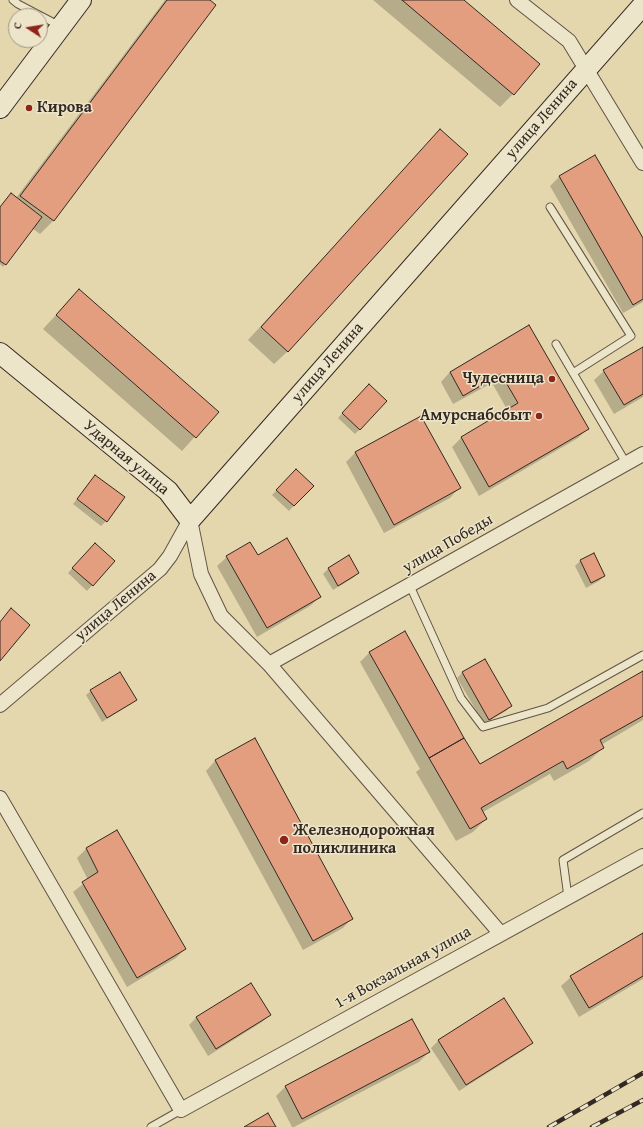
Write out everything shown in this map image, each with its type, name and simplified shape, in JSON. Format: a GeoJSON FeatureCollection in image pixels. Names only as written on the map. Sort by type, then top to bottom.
{"type":"FeatureCollection","features":[{"type":"Feature","properties":{"kind":"street"},"geometry":{"type":"LineString","coordinates":[[0,108],[82,0]]}},
{"type":"Feature","properties":{"kind":"street"},"geometry":{"type":"LineString","coordinates":[[517,0],[569,41],[643,163]]}},
{"type":"Feature","properties":{"kind":"street","name":"улица Ленина"},"geometry":{"type":"LineString","coordinates":[[0,705],[160,570],[170,556],[190,520],[643,4]]}},
{"type":"Feature","properties":{"kind":"street","name":"Ударная улица"},"geometry":{"type":"LineString","coordinates":[[0,353],[168,491],[190,520],[201,574],[221,616],[269,664],[501,934]]}},
{"type":"Feature","properties":{"kind":"street","name":"улица Победы"},"geometry":{"type":"LineString","coordinates":[[269,664],[643,454]]}},
{"type":"Feature","properties":{"kind":"street"},"geometry":{"type":"LineString","coordinates":[[0,798],[181,1110]]}},
{"type":"Feature","properties":{"kind":"street","name":"1-я Вокзальная улица"},"geometry":{"type":"LineString","coordinates":[[181,1110],[643,856]]}},
{"type":"Feature","properties":{"kind":"lane"},"geometry":{"type":"LineString","coordinates":[[13,0],[61,27]]}},
{"type":"Feature","properties":{"kind":"lane"},"geometry":{"type":"LineString","coordinates":[[550,207],[631,336],[573,373]]}},
{"type":"Feature","properties":{"kind":"lane"},"geometry":{"type":"LineString","coordinates":[[556,344],[626,463]]}},
{"type":"Feature","properties":{"kind":"lane"},"geometry":{"type":"LineString","coordinates":[[410,586],[461,698],[483,727],[548,708],[643,655]]}},
{"type":"Feature","properties":{"kind":"lane"},"geometry":{"type":"LineString","coordinates":[[568,897],[563,860],[643,813]]}},
{"type":"Feature","properties":{"kind":"lane"},"geometry":{"type":"LineString","coordinates":[[150,1127],[181,1110]]}},
{"type":"Feature","properties":{"kind":"building"},"geometry":{"type":"Polygon","coordinates":[[[167,0],[210,0],[216,5],[54,221],[20,196],[167,0]]]}},
{"type":"Feature","properties":{"kind":"building"},"geometry":{"type":"Polygon","coordinates":[[[402,0],[464,0],[540,64],[514,95],[402,0]]]}},
{"type":"Feature","properties":{"kind":"building"},"geometry":{"type":"Polygon","coordinates":[[[440,129],[468,154],[288,352],[261,327],[440,129]]]}},
{"type":"Feature","properties":{"kind":"building"},"geometry":{"type":"Polygon","coordinates":[[[595,155],[643,238],[643,299],[633,305],[559,176],[595,155]]]}},
{"type":"Feature","properties":{"kind":"building"},"geometry":{"type":"Polygon","coordinates":[[[11,193],[42,217],[6,265],[0,261],[0,207],[11,193]]]}},
{"type":"Feature","properties":{"kind":"building"},"geometry":{"type":"Polygon","coordinates":[[[79,289],[219,412],[196,438],[56,315],[79,289]]]}},
{"type":"Feature","properties":{"kind":"building","name":"Амурснабсбыт"},"geometry":{"type":"Polygon","coordinates":[[[529,325],[589,429],[489,487],[461,437],[518,403],[501,374],[463,396],[450,372],[529,325]]]}},
{"type":"Feature","properties":{"kind":"building"},"geometry":{"type":"Polygon","coordinates":[[[643,347],[643,394],[624,405],[603,370],[643,347]]]}},
{"type":"Feature","properties":{"kind":"building"},"geometry":{"type":"Polygon","coordinates":[[[369,384],[387,401],[360,430],[342,413],[369,384]]]}},
{"type":"Feature","properties":{"kind":"building","name":"Амурснабсбыт"},"geometry":{"type":"Polygon","coordinates":[[[421,416],[461,488],[394,525],[355,452],[421,416]]]}},
{"type":"Feature","properties":{"kind":"building"},"geometry":{"type":"Polygon","coordinates":[[[296,469],[314,486],[294,506],[276,490],[296,469]]]}},
{"type":"Feature","properties":{"kind":"building"},"geometry":{"type":"Polygon","coordinates":[[[95,475],[125,497],[107,522],[77,499],[95,475]]]}},
{"type":"Feature","properties":{"kind":"building"},"geometry":{"type":"Polygon","coordinates":[[[287,538],[321,597],[267,628],[226,556],[250,542],[258,555],[287,538]]]}},
{"type":"Feature","properties":{"kind":"building"},"geometry":{"type":"Polygon","coordinates":[[[95,543],[115,561],[93,586],[72,568],[95,543]]]}},
{"type":"Feature","properties":{"kind":"building"},"geometry":{"type":"Polygon","coordinates":[[[594,553],[605,576],[591,583],[580,560],[594,553]]]}},
{"type":"Feature","properties":{"kind":"building"},"geometry":{"type":"Polygon","coordinates":[[[349,555],[359,573],[338,586],[328,568],[349,555]]]}},
{"type":"Feature","properties":{"kind":"building"},"geometry":{"type":"Polygon","coordinates":[[[11,608],[30,625],[0,661],[0,622],[11,608]]]}},
{"type":"Feature","properties":{"kind":"building"},"geometry":{"type":"Polygon","coordinates":[[[405,631],[464,738],[429,758],[369,652],[405,631]]]}},
{"type":"Feature","properties":{"kind":"building"},"geometry":{"type":"Polygon","coordinates":[[[485,659],[512,706],[489,720],[462,672],[485,659]]]}},
{"type":"Feature","properties":{"kind":"building"},"geometry":{"type":"Polygon","coordinates":[[[643,671],[643,716],[600,740],[604,748],[567,769],[563,761],[481,808],[487,819],[470,829],[429,758],[464,738],[480,764],[643,671]]]}},
{"type":"Feature","properties":{"kind":"building"},"geometry":{"type":"Polygon","coordinates":[[[120,672],[137,700],[107,718],[90,690],[120,672]]]}},
{"type":"Feature","properties":{"kind":"building","name":"Железнодорожная поликлиника"},"geometry":{"type":"Polygon","coordinates":[[[255,738],[353,919],[313,941],[215,760],[255,738]]]}},
{"type":"Feature","properties":{"kind":"building"},"geometry":{"type":"Polygon","coordinates":[[[117,830],[186,949],[137,978],[82,882],[98,872],[86,848],[117,830]]]}},
{"type":"Feature","properties":{"kind":"building"},"geometry":{"type":"Polygon","coordinates":[[[643,933],[643,976],[589,1008],[570,976],[643,933]]]}},
{"type":"Feature","properties":{"kind":"building"},"geometry":{"type":"Polygon","coordinates":[[[251,983],[271,1015],[216,1049],[196,1017],[251,983]]]}},
{"type":"Feature","properties":{"kind":"building"},"geometry":{"type":"Polygon","coordinates":[[[504,998],[533,1043],[466,1085],[438,1040],[504,998]]]}},
{"type":"Feature","properties":{"kind":"building"},"geometry":{"type":"Polygon","coordinates":[[[412,1019],[430,1052],[302,1119],[285,1086],[412,1019]]]}},
{"type":"Feature","properties":{"kind":"building"},"geometry":{"type":"Polygon","coordinates":[[[268,1113],[276,1127],[244,1127],[268,1113]]]}},
{"type":"Feature","properties":{"kind":"railway"},"geometry":{"type":"LineString","coordinates":[[549,1127],[643,1073]]}},
{"type":"Feature","properties":{"kind":"railway"},"geometry":{"type":"LineString","coordinates":[[592,1127],[643,1100]]}},
{"type":"Feature","properties":{"kind":"place","name":"Кирова"},"geometry":{"type":"Point","coordinates":[29,108]}},
{"type":"Feature","properties":{"kind":"place","name":"Чудесница"},"geometry":{"type":"Point","coordinates":[552,379]}},
{"type":"Feature","properties":{"kind":"place","name":"Амурснабсбыт"},"geometry":{"type":"Point","coordinates":[539,416]}},
{"type":"Feature","properties":{"kind":"place","name":"Железнодорожная поликлиника"},"geometry":{"type":"Point","coordinates":[284,840]}}]}
